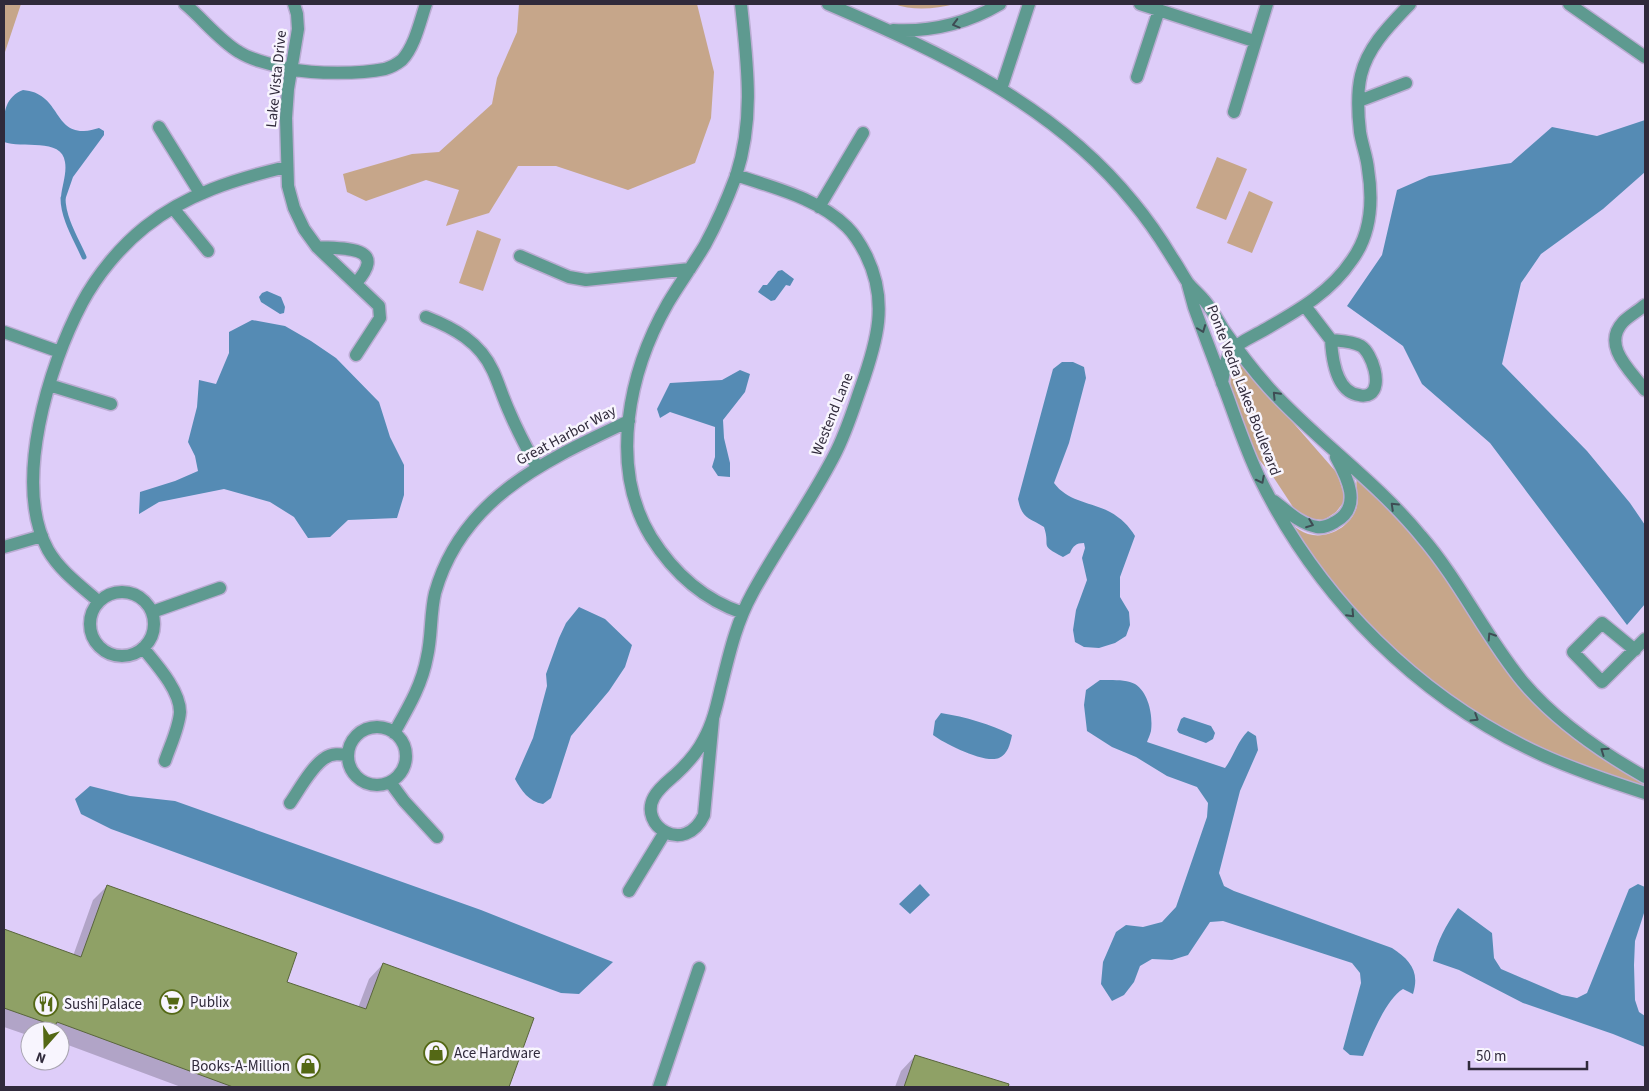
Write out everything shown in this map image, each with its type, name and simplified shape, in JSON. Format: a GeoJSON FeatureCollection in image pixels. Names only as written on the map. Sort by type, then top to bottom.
{"type":"FeatureCollection","features":[{"type":"Feature","properties":{"kind":"street"},"geometry":{"type":"LineString","coordinates":[[185,4],[240,52],[260,61],[292,69],[327,72],[363,71],[396,65],[404,58],[414,39],[426,4]]}},
{"type":"Feature","properties":{"kind":"street","name":"Lake Vista Drive"},"geometry":{"type":"LineString","coordinates":[[294,4],[298,29],[286,118],[288,186],[294,208],[304,229],[317,247],[379,306],[380,318],[356,356]]}},
{"type":"Feature","properties":{"kind":"street","name":"Great Harbor Way"},"geometry":{"type":"LineString","coordinates":[[394,733],[413,700],[422,678],[428,656],[435,596],[442,571],[455,545],[468,526],[488,504],[514,482],[537,467],[629,421],[639,371],[653,334],[668,303],[690,269],[722,212],[736,176],[743,151],[748,118],[749,85],[740,4]]}},
{"type":"Feature","properties":{"kind":"street","name":"Ponte Vedra Lakes Boulevard"},"geometry":{"type":"LineString","coordinates":[[828,4],[887,29],[942,56],[1001,89],[1074,141],[1132,200],[1151,225],[1187,282],[1205,301],[1236,347],[1268,387],[1297,418],[1379,491],[1422,536],[1444,565],[1506,659],[1538,699],[1566,724],[1623,764],[1645,776]]}},
{"type":"Feature","properties":{"kind":"street"},"geometry":{"type":"LineString","coordinates":[[887,29],[908,31],[937,28],[963,22],[1000,4]]}},
{"type":"Feature","properties":{"kind":"street"},"geometry":{"type":"LineString","coordinates":[[1001,89],[1029,4]]}},
{"type":"Feature","properties":{"kind":"street"},"geometry":{"type":"LineString","coordinates":[[1140,4],[1254,41]]}},
{"type":"Feature","properties":{"kind":"street"},"geometry":{"type":"LineString","coordinates":[[1234,112],[1254,41],[1267,4]]}},
{"type":"Feature","properties":{"kind":"street"},"geometry":{"type":"LineString","coordinates":[[1222,383],[1228,358],[1236,347],[1322,294],[1343,274],[1363,240],[1369,222],[1371,195],[1368,168],[1360,132],[1359,101],[1361,75],[1369,55],[1380,36],[1410,4]]}},
{"type":"Feature","properties":{"kind":"street"},"geometry":{"type":"LineString","coordinates":[[1569,4],[1645,57]]}},
{"type":"Feature","properties":{"kind":"street"},"geometry":{"type":"LineString","coordinates":[[1137,77],[1159,10]]}},
{"type":"Feature","properties":{"kind":"street"},"geometry":{"type":"LineString","coordinates":[[1359,101],[1406,83]]}},
{"type":"Feature","properties":{"kind":"street"},"geometry":{"type":"LineString","coordinates":[[159,127],[200,193]]}},
{"type":"Feature","properties":{"kind":"street"},"geometry":{"type":"LineString","coordinates":[[819,207],[863,133]]}},
{"type":"Feature","properties":{"kind":"street"},"geometry":{"type":"LineString","coordinates":[[98,601],[63,570],[49,551],[42,536],[34,506],[32,483],[40,422],[49,385],[60,352],[82,302],[101,274],[122,249],[145,227],[200,193],[244,177],[286,167]]}},
{"type":"Feature","properties":{"kind":"street","name":"Westend Lane"},"geometry":{"type":"LineString","coordinates":[[713,719],[732,644],[743,613],[752,594],[808,502],[835,453],[850,418],[878,333],[879,300],[876,281],[870,263],[860,244],[848,228],[819,207],[790,194],[736,176]]}},
{"type":"Feature","properties":{"kind":"street"},"geometry":{"type":"LineString","coordinates":[[173,208],[208,251]]}},
{"type":"Feature","properties":{"kind":"street"},"geometry":{"type":"LineString","coordinates":[[317,247],[352,248],[361,252],[366,257],[368,263],[367,268],[356,283]]}},
{"type":"Feature","properties":{"kind":"street"},"geometry":{"type":"LineString","coordinates":[[520,256],[569,277],[586,280],[690,269]]}},
{"type":"Feature","properties":{"kind":"street","name":"Ponte Vedra Lakes Boulevard"},"geometry":{"type":"LineString","coordinates":[[1187,282],[1194,307],[1222,383],[1259,477],[1288,531],[1345,608],[1385,649],[1438,692],[1489,727],[1542,755],[1645,793]]}},
{"type":"Feature","properties":{"kind":"street"},"geometry":{"type":"LineString","coordinates":[[1645,305],[1624,322],[1616,331],[1614,339],[1618,355],[1645,390]]}},
{"type":"Feature","properties":{"kind":"street"},"geometry":{"type":"LineString","coordinates":[[1305,306],[1331,340],[1333,361],[1341,382],[1355,395],[1364,396],[1370,394],[1374,388],[1375,381],[1374,369],[1368,353],[1359,344],[1331,340]]}},
{"type":"Feature","properties":{"kind":"street"},"geometry":{"type":"LineString","coordinates":[[426,317],[461,334],[475,345],[483,355],[493,370],[509,412],[537,467]]}},
{"type":"Feature","properties":{"kind":"street"},"geometry":{"type":"LineString","coordinates":[[4,332],[60,352]]}},
{"type":"Feature","properties":{"kind":"street"},"geometry":{"type":"LineString","coordinates":[[49,385],[110,404]]}},
{"type":"Feature","properties":{"kind":"street"},"geometry":{"type":"LineString","coordinates":[[629,421],[628,448],[631,488],[647,530],[673,567],[689,583],[709,598],[743,613]]}},
{"type":"Feature","properties":{"kind":"street"},"geometry":{"type":"LineString","coordinates":[[1270,498],[1307,524],[1320,528],[1340,519],[1348,510],[1351,497],[1350,484],[1330,448]]}},
{"type":"Feature","properties":{"kind":"street"},"geometry":{"type":"LineString","coordinates":[[4,547],[42,536]]}},
{"type":"Feature","properties":{"kind":"street"},"geometry":{"type":"LineString","coordinates":[[152,612],[220,588]]}},
{"type":"Feature","properties":{"kind":"street"},"geometry":{"type":"LineString","coordinates":[[130,592],[141,598],[152,612],[154,623],[152,634],[143,648],[128,655],[117,656],[106,652],[96,644],[91,634],[89,622],[92,611],[98,601],[108,594],[130,592]]}},
{"type":"Feature","properties":{"kind":"street"},"geometry":{"type":"LineString","coordinates":[[1635,650],[1602,623],[1573,652],[1602,682],[1635,650],[1645,639]]}},
{"type":"Feature","properties":{"kind":"street"},"geometry":{"type":"LineString","coordinates":[[143,648],[165,676],[177,698],[180,711],[165,761]]}},
{"type":"Feature","properties":{"kind":"street"},"geometry":{"type":"LineString","coordinates":[[713,719],[704,815],[700,824],[692,831],[682,835],[672,835],[660,828],[654,820],[651,809],[653,799],[660,788],[692,758],[704,740],[713,719]]}},
{"type":"Feature","properties":{"kind":"street"},"geometry":{"type":"LineString","coordinates":[[374,728],[384,728],[394,733],[404,747],[406,757],[404,767],[398,776],[390,782],[373,785],[363,782],[354,774],[348,755],[356,736],[364,730],[374,728]]}},
{"type":"Feature","properties":{"kind":"street"},"geometry":{"type":"LineString","coordinates":[[290,803],[318,763],[326,757],[335,754],[348,755]]}},
{"type":"Feature","properties":{"kind":"street"},"geometry":{"type":"LineString","coordinates":[[390,782],[404,801],[437,837]]}},
{"type":"Feature","properties":{"kind":"street"},"geometry":{"type":"LineString","coordinates":[[629,891],[665,832]]}},
{"type":"Feature","properties":{"kind":"street"},"geometry":{"type":"LineString","coordinates":[[659,1087],[699,968]]}},
{"type":"Feature","properties":{"kind":"shaded area"},"geometry":{"type":"Polygon","coordinates":[[[4,4],[21,4],[4,55],[4,4]]]}},
{"type":"Feature","properties":{"kind":"shaded area"},"geometry":{"type":"Polygon","coordinates":[[[519,4],[697,4],[714,72],[711,118],[695,163],[628,190],[556,166],[518,166],[489,213],[446,226],[459,190],[426,180],[366,201],[347,192],[343,174],[412,154],[439,152],[492,104],[497,78],[517,32],[519,4]]]}},
{"type":"Feature","properties":{"kind":"shaded area"},"geometry":{"type":"Polygon","coordinates":[[[894,4],[955,4],[940,7],[908,8],[894,4]]]}},
{"type":"Feature","properties":{"kind":"shaded area"},"geometry":{"type":"Polygon","coordinates":[[[1217,157],[1247,169],[1226,220],[1196,208],[1217,157]]]}},
{"type":"Feature","properties":{"kind":"shaded area"},"geometry":{"type":"Polygon","coordinates":[[[1249,191],[1273,202],[1252,253],[1227,243],[1249,191]]]}},
{"type":"Feature","properties":{"kind":"shaded area"},"geometry":{"type":"Polygon","coordinates":[[[477,230],[501,239],[483,291],[459,283],[477,230]]]}},
{"type":"Feature","properties":{"kind":"shaded area"},"geometry":{"type":"Polygon","coordinates":[[[1235,356],[1337,473],[1344,494],[1343,503],[1336,512],[1324,520],[1312,519],[1302,515],[1293,507],[1272,475],[1256,456],[1230,391],[1231,369],[1235,356]]]}},
{"type":"Feature","properties":{"kind":"shaded area"},"geometry":{"type":"Polygon","coordinates":[[[1357,479],[1383,502],[1425,549],[1493,649],[1627,774],[1645,783],[1645,787],[1566,760],[1532,745],[1499,727],[1468,708],[1409,663],[1356,611],[1327,576],[1291,524],[1308,534],[1323,535],[1338,530],[1350,520],[1357,506],[1357,479]]]}},
{"type":"Feature","properties":{"kind":"water"},"geometry":{"type":"Polygon","coordinates":[[[23,90],[44,98],[61,119],[74,130],[86,131],[99,128],[104,131],[104,135],[73,177],[65,200],[61,197],[65,162],[62,154],[57,149],[40,145],[4,142],[4,120],[7,105],[10,99],[23,90]]]}},
{"type":"Feature","properties":{"kind":"water"},"geometry":{"type":"Polygon","coordinates":[[[1645,120],[1645,172],[1603,209],[1541,254],[1521,283],[1502,364],[1587,451],[1630,503],[1645,525],[1645,604],[1627,625],[1490,443],[1422,384],[1403,346],[1347,306],[1382,255],[1397,190],[1429,176],[1511,163],[1552,127],[1597,136],[1645,120]]]}},
{"type":"Feature","properties":{"kind":"water"},"geometry":{"type":"Polygon","coordinates":[[[782,270],[794,279],[790,286],[786,285],[775,300],[771,301],[758,292],[763,285],[767,285],[778,271],[782,270]]]}},
{"type":"Feature","properties":{"kind":"water"},"geometry":{"type":"Polygon","coordinates":[[[267,291],[281,297],[285,307],[284,313],[280,314],[261,302],[259,297],[267,291]]]}},
{"type":"Feature","properties":{"kind":"water"},"geometry":{"type":"Polygon","coordinates":[[[252,320],[285,326],[311,341],[336,358],[379,402],[390,437],[404,465],[404,495],[397,518],[348,520],[330,537],[308,538],[294,517],[270,502],[224,489],[159,502],[139,514],[140,492],[175,481],[198,471],[195,456],[188,442],[197,407],[199,380],[216,384],[229,353],[229,332],[252,320]]]}},
{"type":"Feature","properties":{"kind":"water"},"geometry":{"type":"Polygon","coordinates":[[[1062,362],[1073,362],[1084,367],[1086,378],[1069,443],[1054,483],[1073,498],[1114,514],[1124,522],[1135,536],[1120,577],[1120,597],[1129,612],[1130,625],[1126,636],[1115,643],[1099,648],[1084,647],[1075,642],[1073,630],[1076,610],[1087,580],[1082,558],[1085,548],[1084,543],[1075,545],[1070,553],[1063,557],[1050,550],[1047,545],[1044,527],[1024,514],[1018,499],[1053,369],[1062,362]]]}},
{"type":"Feature","properties":{"kind":"water"},"geometry":{"type":"Polygon","coordinates":[[[740,370],[750,374],[745,392],[723,420],[724,438],[730,463],[730,477],[718,476],[712,467],[715,457],[715,427],[670,412],[660,418],[657,409],[670,383],[722,380],[740,370]]]}},
{"type":"Feature","properties":{"kind":"water"},"geometry":{"type":"Polygon","coordinates":[[[579,607],[605,619],[632,645],[625,667],[609,691],[571,736],[551,798],[543,804],[530,798],[515,779],[533,738],[547,686],[546,674],[559,638],[566,623],[579,607]]]}},
{"type":"Feature","properties":{"kind":"water"},"geometry":{"type":"Polygon","coordinates":[[[1100,680],[1132,682],[1144,693],[1149,705],[1151,719],[1151,731],[1147,742],[1225,768],[1248,731],[1256,736],[1258,750],[1240,791],[1219,873],[1224,886],[1234,891],[1392,948],[1404,957],[1412,967],[1415,979],[1413,994],[1403,989],[1391,1001],[1380,1019],[1363,1056],[1350,1055],[1343,1049],[1361,983],[1360,973],[1352,963],[1223,921],[1210,922],[1188,955],[1172,960],[1152,959],[1140,966],[1134,982],[1124,995],[1112,1001],[1101,984],[1103,962],[1116,932],[1126,925],[1143,927],[1162,922],[1176,907],[1207,817],[1208,803],[1197,787],[1167,776],[1136,757],[1112,747],[1087,731],[1084,705],[1086,690],[1100,680]]]}},
{"type":"Feature","properties":{"kind":"water"},"geometry":{"type":"Polygon","coordinates":[[[941,713],[978,721],[1012,735],[1007,751],[999,758],[984,758],[955,748],[939,739],[933,735],[935,721],[941,713]]]}},
{"type":"Feature","properties":{"kind":"water"},"geometry":{"type":"Polygon","coordinates":[[[1184,717],[1211,726],[1215,733],[1213,739],[1206,743],[1179,733],[1177,730],[1181,719],[1184,717]]]}},
{"type":"Feature","properties":{"kind":"water"},"geometry":{"type":"Polygon","coordinates":[[[90,786],[130,796],[175,801],[481,910],[613,962],[579,994],[561,993],[111,829],[81,814],[75,799],[90,786]]]}},
{"type":"Feature","properties":{"kind":"water"},"geometry":{"type":"Polygon","coordinates":[[[920,884],[930,895],[910,914],[899,904],[920,884]]]}},
{"type":"Feature","properties":{"kind":"water"},"geometry":{"type":"Polygon","coordinates":[[[1638,884],[1645,887],[1645,910],[1635,941],[1635,1000],[1639,1012],[1645,1016],[1645,1047],[1523,1003],[1459,970],[1433,961],[1442,933],[1458,908],[1492,933],[1494,958],[1501,969],[1562,995],[1577,998],[1587,993],[1629,889],[1638,884]]]}},
{"type":"Feature","properties":{"kind":"building"},"geometry":{"type":"Polygon","coordinates":[[[107,885],[297,953],[287,982],[366,1009],[383,963],[534,1018],[509,1087],[233,1087],[70,1027],[70,1021],[41,1021],[4,1008],[4,929],[81,957],[107,885]]]}},
{"type":"Feature","properties":{"kind":"building"},"geometry":{"type":"Polygon","coordinates":[[[915,1055],[1009,1084],[1008,1087],[904,1087],[915,1055]]]}},
{"type":"Feature","properties":{"kind":"waterway"},"geometry":{"type":"LineString","coordinates":[[63,198],[65,213],[84,257]]}},
{"type":"Feature","properties":{"kind":"place","name":"Publix"},"geometry":{"type":"Point","coordinates":[172,1002]}},
{"type":"Feature","properties":{"kind":"place","name":"Sushi Palace"},"geometry":{"type":"Point","coordinates":[46,1004]}},
{"type":"Feature","properties":{"kind":"place","name":"Ace Hardware"},"geometry":{"type":"Point","coordinates":[436,1053]}},
{"type":"Feature","properties":{"kind":"place","name":"Books-A-Million"},"geometry":{"type":"Point","coordinates":[308,1066]}}]}
